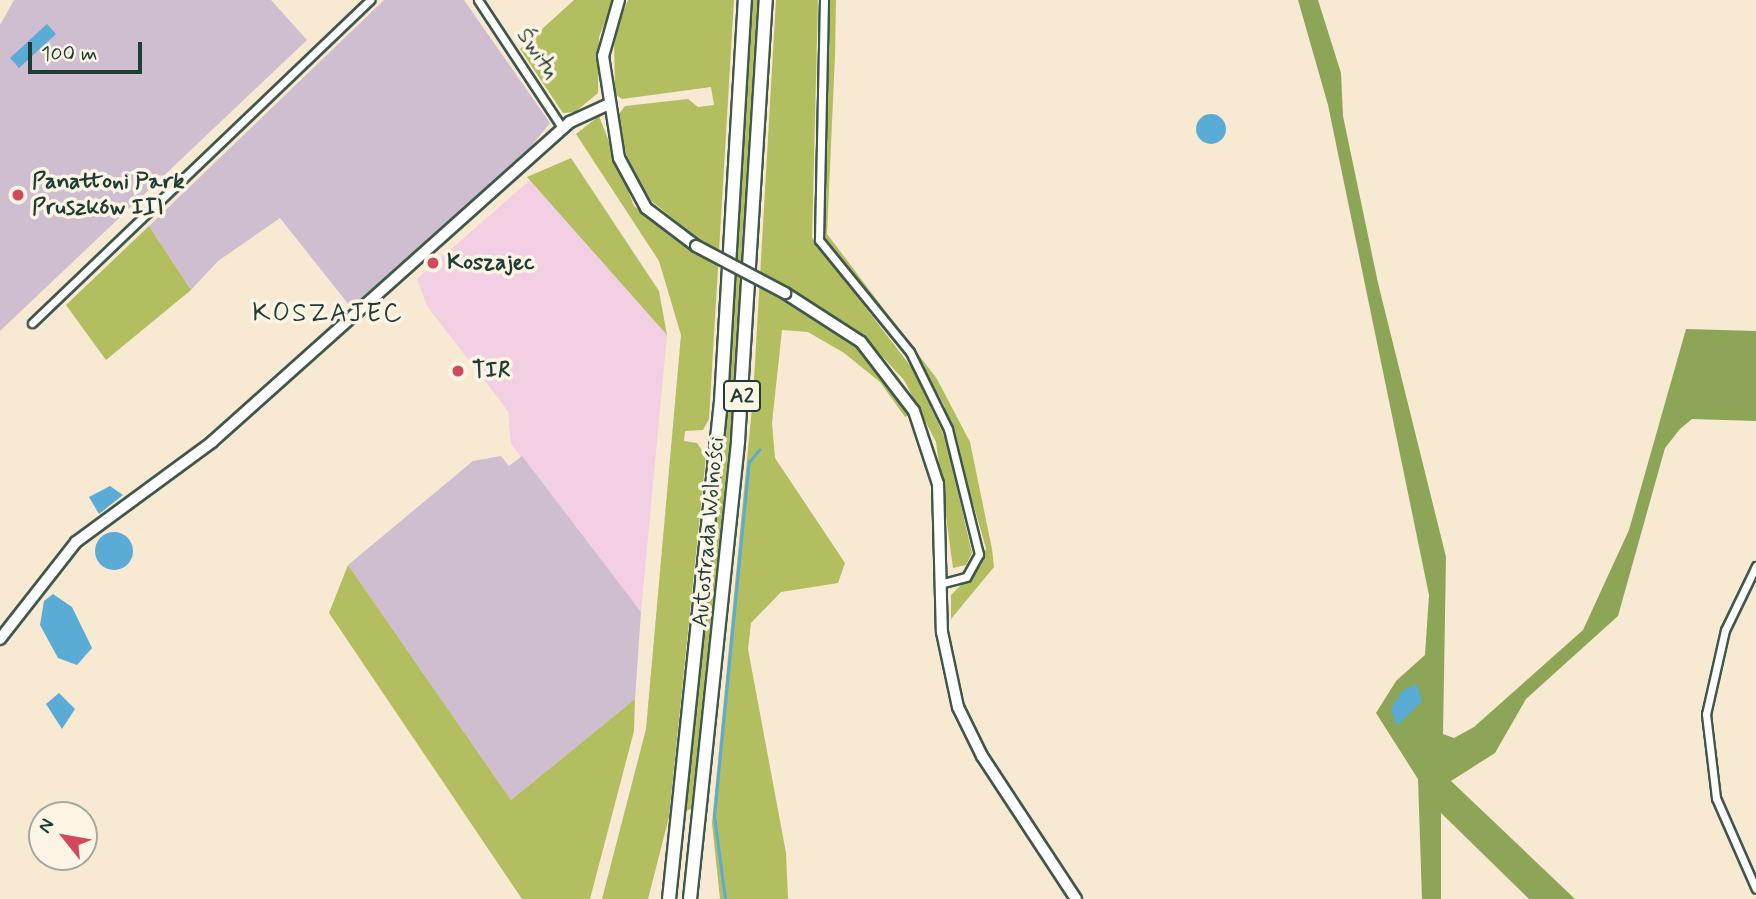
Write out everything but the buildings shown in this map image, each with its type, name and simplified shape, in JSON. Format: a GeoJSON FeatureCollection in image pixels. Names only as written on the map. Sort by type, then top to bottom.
{"type":"FeatureCollection","features":[{"type":"Feature","properties":{"kind":"highway","name":"Autostrada Wolności"},"geometry":{"type":"LineString","coordinates":[[669,899],[720,414],[745,0]]}},
{"type":"Feature","properties":{"kind":"highway","name":"Autostrada Wolności"},"geometry":{"type":"LineString","coordinates":[[690,899],[738,451],[766,0]]}},
{"type":"Feature","properties":{"kind":"street"},"geometry":{"type":"LineString","coordinates":[[32,323],[370,0]]}},
{"type":"Feature","properties":{"kind":"street","name":"Świtu"},"geometry":{"type":"LineString","coordinates":[[478,0],[563,129]]}},
{"type":"Feature","properties":{"kind":"street"},"geometry":{"type":"LineString","coordinates":[[619,0],[604,45],[607,105],[630,185],[657,218],[696,246],[785,293],[862,342],[911,405],[937,484],[944,652],[967,727],[1076,899]]}},
{"type":"Feature","properties":{"kind":"street"},"geometry":{"type":"LineString","coordinates":[[824,0],[819,240],[916,362],[948,429],[979,554],[965,577],[940,584]]}},
{"type":"Feature","properties":{"kind":"street"},"geometry":{"type":"LineString","coordinates":[[0,639],[76,542],[212,442],[563,129],[607,105]]}},
{"type":"Feature","properties":{"kind":"street"},"geometry":{"type":"LineString","coordinates":[[1756,566],[1725,630],[1706,714],[1716,798],[1756,888]]}},
{"type":"Feature","properties":{"kind":"shaded area"},"geometry":{"type":"Polygon","coordinates":[[[14,0],[271,0],[307,40],[0,331],[0,25],[14,0]]]}},
{"type":"Feature","properties":{"kind":"shaded area"},"geometry":{"type":"Polygon","coordinates":[[[384,0],[464,0],[550,123],[509,174],[353,310],[280,218],[218,261],[191,290],[149,226],[384,0]]]}},
{"type":"Feature","properties":{"kind":"shaded area"},"geometry":{"type":"Polygon","coordinates":[[[530,180],[667,335],[641,612],[511,444],[508,411],[427,306],[417,279],[530,180]]]}},
{"type":"Feature","properties":{"kind":"shaded area"},"geometry":{"type":"Polygon","coordinates":[[[501,456],[509,466],[522,456],[641,612],[635,699],[511,800],[348,565],[473,461],[501,456]]]}},
{"type":"Feature","properties":{"kind":"green space"},"geometry":{"type":"Polygon","coordinates":[[[574,0],[614,0],[599,37],[598,93],[575,112],[563,113],[520,49],[574,0]]]}},
{"type":"Feature","properties":{"kind":"green space"},"geometry":{"type":"Polygon","coordinates":[[[628,0],[734,0],[709,419],[703,430],[685,431],[684,441],[697,443],[706,456],[669,817],[648,899],[602,899],[646,729],[681,335],[659,261],[576,134],[599,116],[634,206],[696,255],[697,238],[649,199],[632,174],[616,118],[625,106],[688,99],[698,107],[714,105],[711,87],[622,99],[615,94],[614,33],[628,0]]]}},
{"type":"Feature","properties":{"kind":"green space"},"geometry":{"type":"Polygon","coordinates":[[[750,0],[762,0],[738,398],[695,807],[686,811],[725,400],[750,0]]]}},
{"type":"Feature","properties":{"kind":"green space"},"geometry":{"type":"Polygon","coordinates":[[[776,0],[818,0],[812,238],[912,368],[946,440],[972,553],[966,565],[953,568],[936,442],[904,380],[865,338],[786,286],[785,299],[857,347],[910,415],[905,417],[880,382],[844,353],[808,332],[782,330],[772,423],[775,458],[845,563],[838,583],[781,592],[751,623],[748,649],[786,853],[788,899],[720,899],[712,823],[753,397],[776,0]]]}},
{"type":"Feature","properties":{"kind":"green space"},"geometry":{"type":"Polygon","coordinates":[[[829,0],[836,0],[827,234],[937,379],[970,442],[992,549],[994,567],[951,619],[951,595],[981,565],[986,548],[944,405],[916,355],[826,247],[821,228],[829,0]]]}},
{"type":"Feature","properties":{"kind":"green space"},"geometry":{"type":"Polygon","coordinates":[[[1298,0],[1318,0],[1341,73],[1343,116],[1378,283],[1446,557],[1443,734],[1454,738],[1474,727],[1583,630],[1629,530],[1686,329],[1756,331],[1756,421],[1692,419],[1680,429],[1665,448],[1618,616],[1526,699],[1495,753],[1451,781],[1575,899],[1529,899],[1441,813],[1441,899],[1422,899],[1418,779],[1376,713],[1396,681],[1425,655],[1429,595],[1328,105],[1298,0]]]}},
{"type":"Feature","properties":{"kind":"green space"},"geometry":{"type":"Polygon","coordinates":[[[571,158],[659,291],[667,335],[527,177],[571,158]]]}},
{"type":"Feature","properties":{"kind":"green space"},"geometry":{"type":"Polygon","coordinates":[[[149,226],[191,290],[106,360],[66,305],[149,226]]]}},
{"type":"Feature","properties":{"kind":"green space"},"geometry":{"type":"Polygon","coordinates":[[[348,565],[511,800],[635,699],[634,731],[590,899],[522,899],[329,613],[348,565]]]}},
{"type":"Feature","properties":{"kind":"water"},"geometry":{"type":"Polygon","coordinates":[[[47,24],[56,34],[19,68],[10,58],[47,24]]]}},
{"type":"Feature","properties":{"kind":"water"},"geometry":{"type":"Polygon","coordinates":[[[1211,114],[1222,118],[1226,129],[1222,140],[1211,144],[1200,140],[1196,129],[1200,118],[1211,114]]]}},
{"type":"Feature","properties":{"kind":"water"},"geometry":{"type":"Polygon","coordinates":[[[110,486],[123,495],[99,514],[89,497],[110,486]]]}},
{"type":"Feature","properties":{"kind":"water"},"geometry":{"type":"Polygon","coordinates":[[[114,532],[127,538],[133,551],[127,564],[114,570],[101,564],[95,551],[101,538],[114,532]]]}},
{"type":"Feature","properties":{"kind":"water"},"geometry":{"type":"Polygon","coordinates":[[[53,594],[72,607],[92,648],[77,665],[58,658],[40,625],[44,601],[53,594]]]}},
{"type":"Feature","properties":{"kind":"water"},"geometry":{"type":"Polygon","coordinates":[[[1417,684],[1422,701],[1397,726],[1391,709],[1402,691],[1417,684]]]}},
{"type":"Feature","properties":{"kind":"water"},"geometry":{"type":"Polygon","coordinates":[[[59,693],[75,709],[62,729],[46,704],[59,693]]]}},
{"type":"Feature","properties":{"kind":"waterway"},"geometry":{"type":"LineString","coordinates":[[725,899],[714,816],[749,462],[759,450]]}},
{"type":"Feature","properties":{"kind":"place","name":"Panattoni Park Pruszków III"},"geometry":{"type":"Point","coordinates":[18,195]}},
{"type":"Feature","properties":{"kind":"place","name":"Koszajec"},"geometry":{"type":"Point","coordinates":[433,263]}},
{"type":"Feature","properties":{"kind":"place","name":"TIR"},"geometry":{"type":"Point","coordinates":[458,371]}},
{"type":"Feature","properties":{"kind":"district","name":"KOSZAJEC"},"geometry":{"type":"Point","coordinates":[328,315]}}]}
